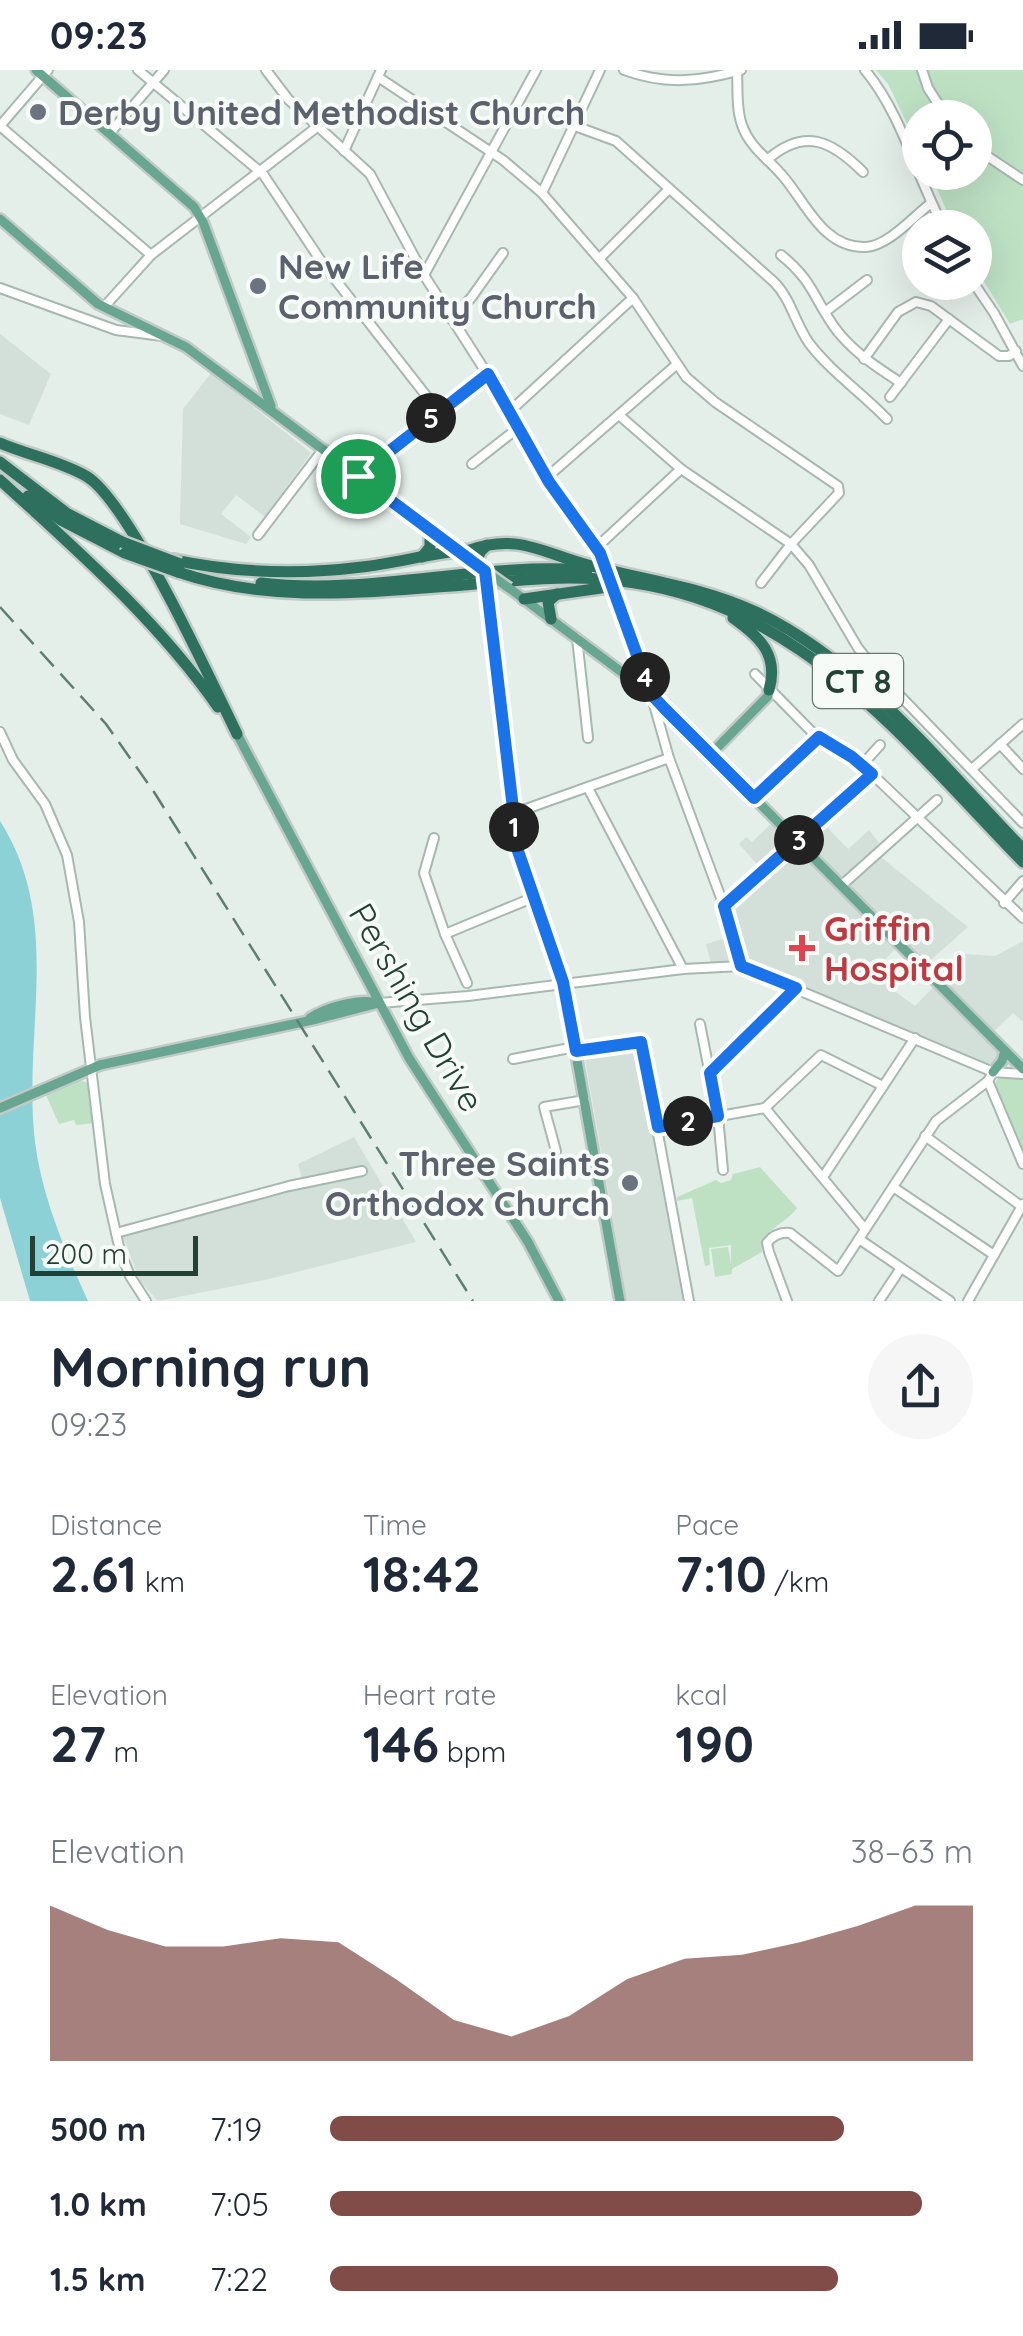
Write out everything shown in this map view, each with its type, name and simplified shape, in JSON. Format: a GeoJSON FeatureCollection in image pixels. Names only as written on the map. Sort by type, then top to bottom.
{"type":"FeatureCollection","features":[{"type":"Feature","properties":{"kind":"highway"},"geometry":{"type":"LineString","coordinates":[[0,443],[87,477],[105,491],[132,532],[237,734]]}},
{"type":"Feature","properties":{"kind":"highway","name":"CT 8"},"geometry":{"type":"LineString","coordinates":[[0,462],[68,514],[124,547],[227,585],[307,595],[571,578],[659,588],[708,602],[787,640],[846,682],[1021,858]]}},
{"type":"Feature","properties":{"kind":"highway"},"geometry":{"type":"LineString","coordinates":[[0,478],[176,648],[237,734]]}},
{"type":"Feature","properties":{"kind":"highway","name":"CT 8"},"geometry":{"type":"LineString","coordinates":[[0,478],[61,520],[124,547],[230,579],[356,586],[566,568],[650,577],[740,605],[825,653],[865,687],[1021,858]]}},
{"type":"Feature","properties":{"kind":"highway"},"geometry":{"type":"LineString","coordinates":[[421,558],[430,547],[430,530]]}},
{"type":"Feature","properties":{"kind":"highway"},"geometry":{"type":"LineString","coordinates":[[481,568],[480,552],[491,543]]}},
{"type":"Feature","properties":{"kind":"highway"},"geometry":{"type":"LineString","coordinates":[[179,566],[314,572],[421,558],[491,543],[522,544],[591,566],[650,577]]}},
{"type":"Feature","properties":{"kind":"highway"},"geometry":{"type":"LineString","coordinates":[[524,599],[606,587],[659,588]]}},
{"type":"Feature","properties":{"kind":"highway"},"geometry":{"type":"LineString","coordinates":[[551,619],[548,602],[557,594]]}},
{"type":"Feature","properties":{"kind":"highway"},"geometry":{"type":"LineString","coordinates":[[708,602],[743,625],[766,647],[774,668],[770,690]]}},
{"type":"Feature","properties":{"kind":"main road"},"geometry":{"type":"LineString","coordinates":[[43,72],[200,216],[272,408]]}},
{"type":"Feature","properties":{"kind":"main road"},"geometry":{"type":"LineString","coordinates":[[0,218],[104,307],[186,347],[651,694],[1023,1071]]}},
{"type":"Feature","properties":{"kind":"main road"},"geometry":{"type":"LineString","coordinates":[[481,568],[488,591],[521,864],[563,982],[620,1301]]}},
{"type":"Feature","properties":{"kind":"main road"},"geometry":{"type":"LineString","coordinates":[[711,754],[770,690]]}},
{"type":"Feature","properties":{"kind":"main road","name":"Pershing Drive"},"geometry":{"type":"LineString","coordinates":[[237,734],[379,1003],[441,1110],[528,1242],[558,1301]]}},
{"type":"Feature","properties":{"kind":"main road"},"geometry":{"type":"LineString","coordinates":[[0,1108],[92,1067],[308,1019],[363,1002],[379,1003]]}},
{"type":"Feature","properties":{"kind":"main road"},"geometry":{"type":"LineString","coordinates":[[990,1076],[1001,1064],[1005,1051]]}},
{"type":"Feature","properties":{"kind":"street"},"geometry":{"type":"LineString","coordinates":[[138,70],[259,172],[323,264],[439,412]]}},
{"type":"Feature","properties":{"kind":"street"},"geometry":{"type":"LineString","coordinates":[[110,134],[164,70]]}},
{"type":"Feature","properties":{"kind":"street"},"geometry":{"type":"LineString","coordinates":[[266,70],[288,99],[370,174],[424,276],[488,374],[546,478],[598,550],[724,906],[741,966]]}},
{"type":"Feature","properties":{"kind":"street"},"geometry":{"type":"LineString","coordinates":[[424,276],[536,70]]}},
{"type":"Feature","properties":{"kind":"street"},"geometry":{"type":"LineString","coordinates":[[542,193],[600,70]]}},
{"type":"Feature","properties":{"kind":"street"},"geometry":{"type":"LineString","coordinates":[[624,70],[670,82],[739,70],[742,126],[751,142],[790,184],[815,222],[852,245],[876,245],[930,204]]}},
{"type":"Feature","properties":{"kind":"street"},"geometry":{"type":"LineString","coordinates":[[666,70],[670,82]]}},
{"type":"Feature","properties":{"kind":"street"},"geometry":{"type":"LineString","coordinates":[[864,70],[893,110],[934,210]]}},
{"type":"Feature","properties":{"kind":"street"},"geometry":{"type":"LineString","coordinates":[[922,70],[936,100]]}},
{"type":"Feature","properties":{"kind":"street"},"geometry":{"type":"LineString","coordinates":[[43,72],[0,126],[150,255]]}},
{"type":"Feature","properties":{"kind":"street"},"geometry":{"type":"LineString","coordinates":[[344,150],[380,74],[492,152],[542,193],[633,298],[676,365],[715,402],[835,483],[839,493],[761,583]]}},
{"type":"Feature","properties":{"kind":"street"},"geometry":{"type":"LineString","coordinates":[[104,307],[150,255],[317,126]]}},
{"type":"Feature","properties":{"kind":"street"},"geometry":{"type":"LineString","coordinates":[[575,126],[616,142],[779,287],[805,338],[825,363],[887,419]]}},
{"type":"Feature","properties":{"kind":"street"},"geometry":{"type":"LineString","coordinates":[[767,160],[794,143],[815,140],[836,148],[863,172]]}},
{"type":"Feature","properties":{"kind":"street"},"geometry":{"type":"LineString","coordinates":[[992,159],[1023,180]]}},
{"type":"Feature","properties":{"kind":"street"},"geometry":{"type":"LineString","coordinates":[[599,259],[669,189]]}},
{"type":"Feature","properties":{"kind":"street"},"geometry":{"type":"LineString","coordinates":[[450,319],[471,298],[502,252]]}},
{"type":"Feature","properties":{"kind":"street"},"geometry":{"type":"LineString","coordinates":[[781,255],[805,275],[824,312],[864,358],[901,383]]}},
{"type":"Feature","properties":{"kind":"street"},"geometry":{"type":"LineString","coordinates":[[824,312],[867,280]]}},
{"type":"Feature","properties":{"kind":"street"},"geometry":{"type":"LineString","coordinates":[[0,288],[116,330],[166,336]]}},
{"type":"Feature","properties":{"kind":"street"},"geometry":{"type":"LineString","coordinates":[[510,412],[633,298]]}},
{"type":"Feature","properties":{"kind":"street"},"geometry":{"type":"LineString","coordinates":[[984,300],[1023,366]]}},
{"type":"Feature","properties":{"kind":"street"},"geometry":{"type":"LineString","coordinates":[[864,358],[898,312],[908,304],[924,303],[999,356],[1009,356],[1016,350]]}},
{"type":"Feature","properties":{"kind":"street"},"geometry":{"type":"LineString","coordinates":[[890,397],[949,320]]}},
{"type":"Feature","properties":{"kind":"street"},"geometry":{"type":"LineString","coordinates":[[546,478],[676,365]]}},
{"type":"Feature","properties":{"kind":"street"},"geometry":{"type":"LineString","coordinates":[[358,476],[488,374]]}},
{"type":"Feature","properties":{"kind":"street"},"geometry":{"type":"LineString","coordinates":[[620,415],[681,469],[791,544],[810,565],[858,648],[879,674],[1023,823]]}},
{"type":"Feature","properties":{"kind":"street"},"geometry":{"type":"LineString","coordinates":[[472,464],[518,428]]}},
{"type":"Feature","properties":{"kind":"street"},"geometry":{"type":"LineString","coordinates":[[258,536],[322,450]]}},
{"type":"Feature","properties":{"kind":"street"},"geometry":{"type":"LineString","coordinates":[[598,550],[681,469]]}},
{"type":"Feature","properties":{"kind":"street"},"geometry":{"type":"LineString","coordinates":[[577,638],[588,738]]}},
{"type":"Feature","properties":{"kind":"street"},"geometry":{"type":"LineString","coordinates":[[754,674],[819,737],[872,774],[1023,918]]}},
{"type":"Feature","properties":{"kind":"street"},"geometry":{"type":"LineString","coordinates":[[972,769],[1023,724]]}},
{"type":"Feature","properties":{"kind":"street"},"geometry":{"type":"LineString","coordinates":[[0,732],[13,760],[45,804],[67,856],[78,922],[101,1158],[116,1232],[130,1276],[146,1301]]}},
{"type":"Feature","properties":{"kind":"street"},"geometry":{"type":"LineString","coordinates":[[754,798],[819,737]]}},
{"type":"Feature","properties":{"kind":"street"},"geometry":{"type":"LineString","coordinates":[[862,766],[880,744]]}},
{"type":"Feature","properties":{"kind":"street"},"geometry":{"type":"LineString","coordinates":[[1000,744],[1023,769]]}},
{"type":"Feature","properties":{"kind":"street"},"geometry":{"type":"LineString","coordinates":[[512,814],[669,758]]}},
{"type":"Feature","properties":{"kind":"street"},"geometry":{"type":"LineString","coordinates":[[724,906],[872,774]]}},
{"type":"Feature","properties":{"kind":"street"},"geometry":{"type":"LineString","coordinates":[[588,788],[683,969]]}},
{"type":"Feature","properties":{"kind":"street"},"geometry":{"type":"LineString","coordinates":[[842,885],[936,800]]}},
{"type":"Feature","properties":{"kind":"street"},"geometry":{"type":"LineString","coordinates":[[434,838],[424,873],[467,983]]}},
{"type":"Feature","properties":{"kind":"street"},"geometry":{"type":"LineString","coordinates":[[1004,903],[1022,882]]}},
{"type":"Feature","properties":{"kind":"street"},"geometry":{"type":"LineString","coordinates":[[445,934],[532,898]]}},
{"type":"Feature","properties":{"kind":"street"},"geometry":{"type":"LineString","coordinates":[[379,1003],[741,966],[915,1038],[990,1076],[1023,1164]]}},
{"type":"Feature","properties":{"kind":"street"},"geometry":{"type":"LineString","coordinates":[[710,1073],[796,988]]}},
{"type":"Feature","properties":{"kind":"street"},"geometry":{"type":"LineString","coordinates":[[700,1024],[724,1170]]}},
{"type":"Feature","properties":{"kind":"street"},"geometry":{"type":"LineString","coordinates":[[823,1177],[915,1038]]}},
{"type":"Feature","properties":{"kind":"street"},"geometry":{"type":"LineString","coordinates":[[514,1059],[641,1042],[689,1301]]}},
{"type":"Feature","properties":{"kind":"street"},"geometry":{"type":"LineString","coordinates":[[658,1127],[766,1108],[821,1056],[883,1086]]}},
{"type":"Feature","properties":{"kind":"street"},"geometry":{"type":"LineString","coordinates":[[787,1301],[768,1252],[771,1238],[782,1232],[790,1233],[838,1271],[925,1136],[948,1111],[990,1076],[1023,1071]]}},
{"type":"Feature","properties":{"kind":"street"},"geometry":{"type":"LineString","coordinates":[[556,1150],[544,1107],[585,1100]]}},
{"type":"Feature","properties":{"kind":"street"},"geometry":{"type":"LineString","coordinates":[[766,1108],[865,1229]]}},
{"type":"Feature","properties":{"kind":"street"},"geometry":{"type":"LineString","coordinates":[[925,1136],[1022,1205],[968,1301]]}},
{"type":"Feature","properties":{"kind":"street"},"geometry":{"type":"LineString","coordinates":[[116,1232],[362,1170]]}},
{"type":"Feature","properties":{"kind":"street"},"geometry":{"type":"LineString","coordinates":[[892,1187],[994,1255]]}},
{"type":"Feature","properties":{"kind":"street"},"geometry":{"type":"LineString","coordinates":[[859,1239],[950,1301]]}},
{"type":"Feature","properties":{"kind":"street"},"geometry":{"type":"LineString","coordinates":[[879,1301],[901,1268]]}},
{"type":"Feature","properties":{"kind":"shaded area"},"geometry":{"type":"Polygon","coordinates":[[[0,334],[51,374],[29,425],[0,414],[0,334]]]}},
{"type":"Feature","properties":{"kind":"shaded area"},"geometry":{"type":"Polygon","coordinates":[[[211,373],[311,453],[265,517],[236,495],[221,514],[251,537],[246,544],[180,524],[183,409],[211,373]]]}},
{"type":"Feature","properties":{"kind":"shaded area","name":"Griffin Hospital"},"geometry":{"type":"Polygon","coordinates":[[[776,819],[802,845],[824,824],[848,849],[869,830],[883,848],[882,858],[968,927],[923,967],[900,944],[871,974],[915,1006],[965,954],[995,956],[1023,941],[1023,1022],[1013,1013],[990,1035],[1005,1051],[993,1072],[739,962],[712,967],[706,944],[732,936],[724,906],[763,871],[739,844],[746,837],[752,842],[776,819]]]}},
{"type":"Feature","properties":{"kind":"shaded area"},"geometry":{"type":"Polygon","coordinates":[[[639,1049],[684,1301],[627,1301],[585,1059],[639,1049]]]}},
{"type":"Feature","properties":{"kind":"shaded area"},"geometry":{"type":"Polygon","coordinates":[[[354,1137],[416,1242],[265,1280],[158,1301],[140,1281],[123,1236],[304,1187],[298,1164],[354,1137]]]}},
{"type":"Feature","properties":{"kind":"green space"},"geometry":{"type":"Polygon","coordinates":[[[876,70],[1023,70],[1023,319],[1010,324],[992,295],[992,210],[946,210],[938,190],[992,190],[992,100],[902,100],[902,113],[888,84],[876,70]]]}},
{"type":"Feature","properties":{"kind":"green space"},"geometry":{"type":"Polygon","coordinates":[[[998,1078],[1023,1078],[1023,1151],[994,1085],[998,1078]]]}},
{"type":"Feature","properties":{"kind":"green space"},"geometry":{"type":"Polygon","coordinates":[[[76,1079],[91,1084],[96,1123],[76,1125],[74,1120],[59,1124],[45,1093],[76,1079]]]}},
{"type":"Feature","properties":{"kind":"green space"},"geometry":{"type":"Polygon","coordinates":[[[760,1167],[797,1208],[766,1237],[762,1252],[732,1269],[732,1274],[715,1277],[711,1249],[728,1247],[731,1264],[731,1245],[709,1248],[710,1265],[705,1266],[692,1198],[677,1201],[677,1197],[760,1167]]]}},
{"type":"Feature","properties":{"kind":"water"},"geometry":{"type":"Polygon","coordinates":[[[0,821],[19,859],[31,898],[36,938],[32,1101],[38,1163],[56,1223],[88,1301],[30,1301],[0,1198],[0,821]]]}},
{"type":"Feature","properties":{"kind":"railway"},"geometry":{"type":"LineString","coordinates":[[0,607],[106,724],[154,792],[473,1301]]}},
{"type":"Feature","properties":{"kind":"place","name":"Derby United Methodist Church"},"geometry":{"type":"Point","coordinates":[38,112]}},
{"type":"Feature","properties":{"kind":"place","name":"New Life Community Church"},"geometry":{"type":"Point","coordinates":[258,286]}},
{"type":"Feature","properties":{"kind":"place","name":"Griffin Hospital"},"geometry":{"type":"Point","coordinates":[802,948]}},
{"type":"Feature","properties":{"kind":"place","name":"Three Saints Orthodox Church"},"geometry":{"type":"Point","coordinates":[630,1183]}},
{"type":"Feature","properties":{"kind":"route"},"geometry":{"type":"LineString","coordinates":[[488,374],[549,482],[596,547],[651,694],[665,709],[754,798],[819,737],[872,774],[724,906],[741,966],[796,988],[710,1073],[718,1116],[658,1127],[641,1042],[576,1051],[563,982],[518,851],[485,571],[358,476],[488,374]]}}]}
